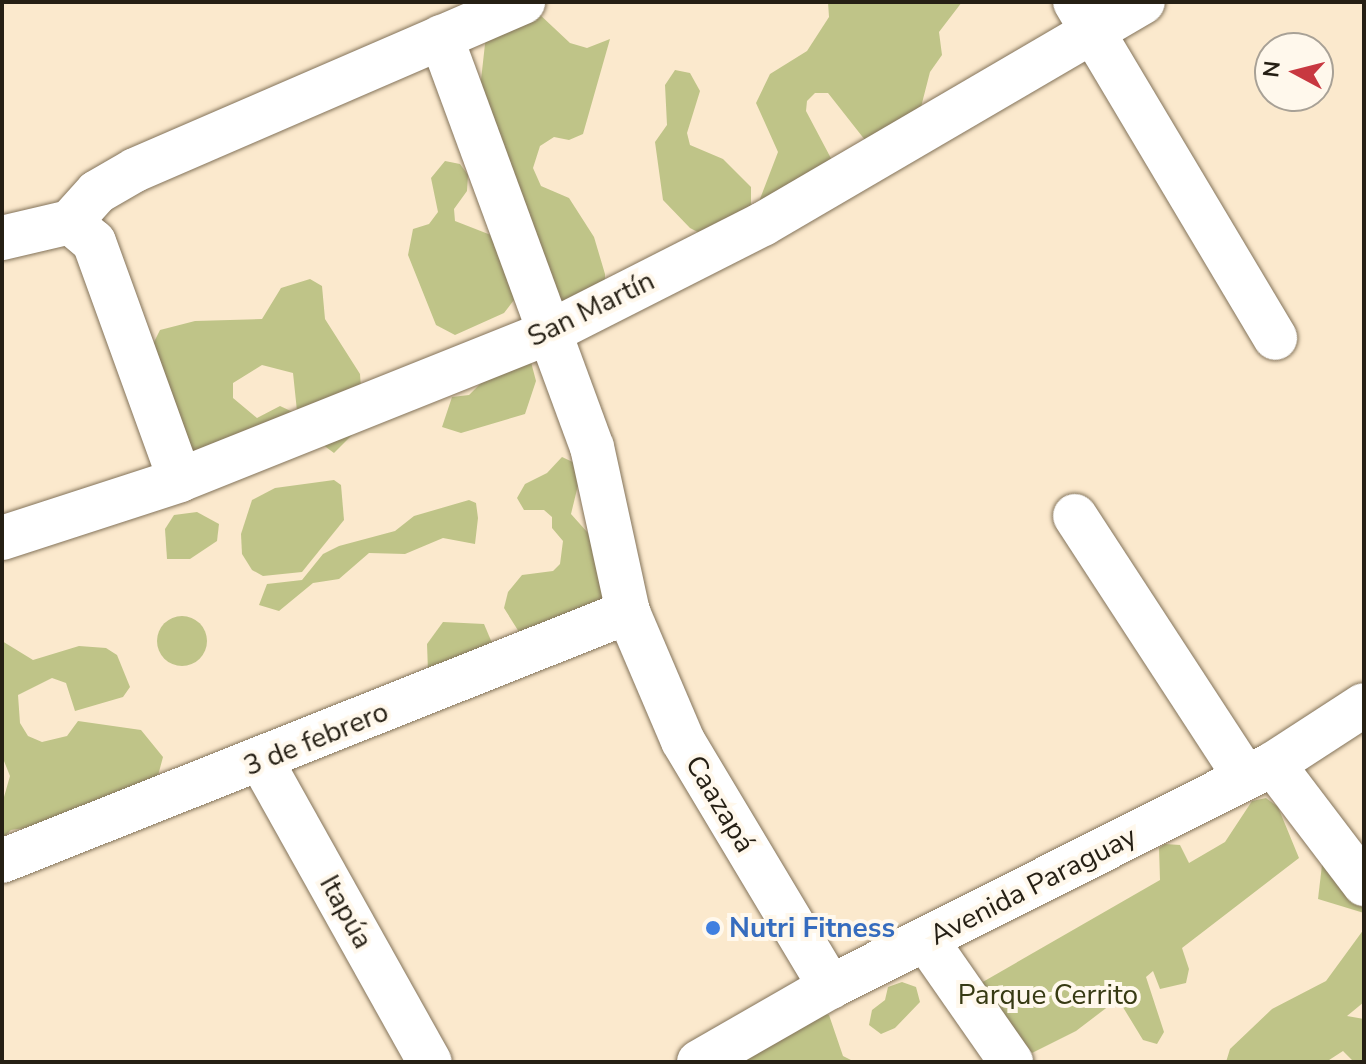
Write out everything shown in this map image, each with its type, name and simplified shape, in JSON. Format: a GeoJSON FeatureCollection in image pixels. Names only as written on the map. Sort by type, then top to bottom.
{"type":"FeatureCollection","features":[{"type":"Feature","properties":{"kind":"street"},"geometry":{"type":"LineString","coordinates":[[2,238],[70,222],[97,192],[135,170],[523,2]]}},
{"type":"Feature","properties":{"kind":"street","name":"San Martín"},"geometry":{"type":"LineString","coordinates":[[2,538],[180,480],[550,332],[763,224],[1085,17],[1143,2]]}},
{"type":"Feature","properties":{"kind":"street"},"geometry":{"type":"LineString","coordinates":[[1085,17],[1275,338]]}},
{"type":"Feature","properties":{"kind":"street","name":"Caazapá"},"geometry":{"type":"LineString","coordinates":[[441,37],[592,447],[628,612],[683,741],[830,987]]}},
{"type":"Feature","properties":{"kind":"street"},"geometry":{"type":"LineString","coordinates":[[70,222],[94,242],[180,480]]}},
{"type":"Feature","properties":{"kind":"street"},"geometry":{"type":"LineString","coordinates":[[1075,516],[1259,770],[1364,884]]}},
{"type":"Feature","properties":{"kind":"street","name":"3 de febrero"},"geometry":{"type":"LineString","coordinates":[[2,861],[262,762],[628,612]]}},
{"type":"Feature","properties":{"kind":"street","name":"Avenida Paraguay"},"geometry":{"type":"LineString","coordinates":[[699,1062],[830,987],[1259,770],[1364,705]]}},
{"type":"Feature","properties":{"kind":"street","name":"Itapúa"},"geometry":{"type":"LineString","coordinates":[[262,762],[430,1062]]}},
{"type":"Feature","properties":{"kind":"street"},"geometry":{"type":"LineString","coordinates":[[926,940],[996,1057]]}},
{"type":"Feature","properties":{"kind":"green space"},"geometry":{"type":"Polygon","coordinates":[[[828,2],[962,2],[939,32],[942,55],[930,72],[921,107],[865,140],[828,93],[815,93],[807,101],[806,111],[834,164],[762,213],[760,199],[778,152],[756,103],[770,74],[807,51],[829,17],[828,2]]]}},
{"type":"Feature","properties":{"kind":"green space"},"geometry":{"type":"Polygon","coordinates":[[[537,12],[570,43],[587,48],[610,39],[583,134],[569,140],[554,137],[540,146],[533,168],[541,186],[569,198],[594,237],[605,274],[605,281],[563,314],[480,89],[487,26],[537,12]]]}},
{"type":"Feature","properties":{"kind":"green space"},"geometry":{"type":"Polygon","coordinates":[[[675,70],[690,73],[700,91],[687,133],[690,145],[723,159],[751,187],[751,206],[715,241],[690,228],[663,200],[655,142],[667,125],[665,85],[675,70]]]}},
{"type":"Feature","properties":{"kind":"green space"},"geometry":{"type":"Polygon","coordinates":[[[445,161],[460,164],[468,175],[467,191],[454,209],[455,221],[496,237],[521,291],[504,313],[455,335],[436,325],[408,255],[413,229],[429,224],[438,212],[431,178],[445,161]]]}},
{"type":"Feature","properties":{"kind":"green space"},"geometry":{"type":"Polygon","coordinates":[[[310,279],[322,286],[325,319],[360,374],[362,401],[353,434],[334,453],[311,436],[297,411],[293,373],[262,365],[233,383],[233,398],[257,418],[280,406],[295,413],[193,458],[153,344],[160,330],[195,321],[262,319],[281,288],[310,279]]]}},
{"type":"Feature","properties":{"kind":"green space"},"geometry":{"type":"Polygon","coordinates":[[[531,362],[536,381],[525,414],[461,433],[442,427],[452,397],[469,395],[481,383],[531,362]]]}},
{"type":"Feature","properties":{"kind":"green space"},"geometry":{"type":"Polygon","coordinates":[[[562,457],[577,464],[580,477],[571,514],[596,542],[604,607],[519,632],[504,608],[508,592],[522,575],[553,571],[560,564],[563,541],[552,528],[552,517],[544,510],[524,510],[517,498],[525,484],[547,473],[562,457]]]}},
{"type":"Feature","properties":{"kind":"green space"},"geometry":{"type":"Polygon","coordinates":[[[334,480],[341,485],[344,520],[302,572],[263,576],[252,570],[242,554],[241,534],[252,500],[275,488],[334,480]]]}},
{"type":"Feature","properties":{"kind":"green space"},"geometry":{"type":"Polygon","coordinates":[[[469,500],[476,503],[475,544],[443,538],[405,554],[369,553],[339,579],[313,583],[279,611],[259,605],[267,584],[302,580],[323,554],[339,546],[395,531],[414,516],[469,500]]]}},
{"type":"Feature","properties":{"kind":"green space"},"geometry":{"type":"Polygon","coordinates":[[[197,512],[219,524],[217,541],[190,559],[167,559],[165,529],[174,515],[197,512]]]}},
{"type":"Feature","properties":{"kind":"green space"},"geometry":{"type":"Polygon","coordinates":[[[182,616],[200,623],[207,641],[200,659],[182,666],[164,659],[157,641],[164,623],[182,616]]]}},
{"type":"Feature","properties":{"kind":"green space"},"geometry":{"type":"Polygon","coordinates":[[[443,622],[484,624],[495,650],[428,671],[427,644],[443,622]]]}},
{"type":"Feature","properties":{"kind":"green space"},"geometry":{"type":"Polygon","coordinates":[[[2,641],[33,660],[79,646],[106,648],[117,655],[130,687],[123,697],[75,711],[66,683],[52,678],[18,695],[20,723],[28,736],[42,742],[67,736],[78,721],[141,730],[163,757],[156,783],[84,810],[73,809],[51,824],[11,830],[2,839],[2,804],[10,776],[2,756],[2,641]]]}},
{"type":"Feature","properties":{"kind":"green space","name":"Parque Cerrito"},"geometry":{"type":"Polygon","coordinates":[[[1266,798],[1278,807],[1299,858],[1182,948],[1189,969],[1186,983],[1160,989],[1153,971],[1146,977],[1164,1032],[1157,1044],[1143,1040],[1118,999],[1076,1031],[1032,1053],[981,983],[1160,880],[1159,848],[1165,844],[1180,845],[1189,863],[1225,842],[1252,801],[1266,798]]]}},
{"type":"Feature","properties":{"kind":"green space"},"geometry":{"type":"Polygon","coordinates":[[[1364,848],[1364,913],[1318,899],[1322,865],[1364,848]]]}},
{"type":"Feature","properties":{"kind":"green space"},"geometry":{"type":"Polygon","coordinates":[[[1364,929],[1364,1002],[1347,1016],[1364,1019],[1364,1062],[1354,1062],[1343,1051],[1326,1062],[1226,1062],[1230,1049],[1272,1009],[1326,981],[1364,929]]]}},
{"type":"Feature","properties":{"kind":"green space"},"geometry":{"type":"Polygon","coordinates":[[[902,982],[916,987],[920,1002],[895,1028],[881,1034],[869,1025],[872,1010],[885,1000],[888,987],[902,982]]]}},
{"type":"Feature","properties":{"kind":"green space"},"geometry":{"type":"Polygon","coordinates":[[[816,1011],[829,1015],[843,1056],[855,1062],[725,1062],[816,1011]]]}},
{"type":"Feature","properties":{"kind":"place","name":"Nutri Fitness"},"geometry":{"type":"Point","coordinates":[713,928]}}]}
